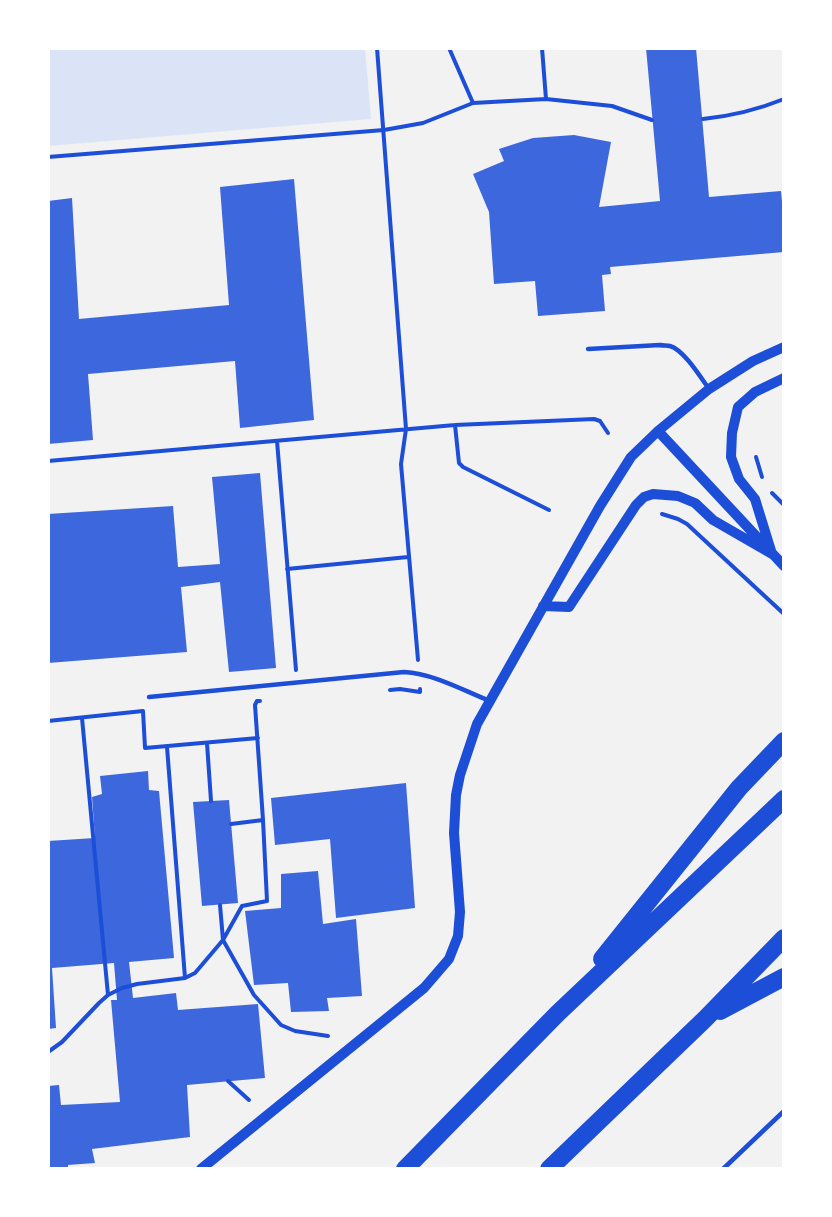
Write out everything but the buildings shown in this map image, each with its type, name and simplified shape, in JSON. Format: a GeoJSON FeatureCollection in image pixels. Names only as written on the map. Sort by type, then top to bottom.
{"type":"FeatureCollection","features":[{"type":"Feature","properties":{"kind":"highway"},"geometry":{"type":"LineString","coordinates":[[557,1014],[739,788],[784,741]]}},
{"type":"Feature","properties":{"kind":"highway"},"geometry":{"type":"LineString","coordinates":[[405,1169],[557,1014],[784,799]]}},
{"type":"Feature","properties":{"kind":"highway"},"geometry":{"type":"LineString","coordinates":[[549,1169],[705,1019],[784,938]]}},
{"type":"Feature","properties":{"kind":"highway"},"geometry":{"type":"LineString","coordinates":[[705,1019],[784,977]]}},
{"type":"Feature","properties":{"kind":"street"},"geometry":{"type":"LineString","coordinates":[[201,1169],[424,987],[449,959],[458,936],[459,912],[454,832],[456,795],[460,775],[477,724],[631,457],[658,431],[709,389],[753,362],[784,347]]}},
{"type":"Feature","properties":{"kind":"street"},"geometry":{"type":"LineString","coordinates":[[772,555],[754,499],[739,479],[731,457],[732,433],[738,407],[755,392],[784,378]]}},
{"type":"Feature","properties":{"kind":"street"},"geometry":{"type":"LineString","coordinates":[[658,431],[784,566]]}},
{"type":"Feature","properties":{"kind":"street"},"geometry":{"type":"LineString","coordinates":[[543,606],[569,607],[636,505],[644,497],[653,494],[678,496],[695,503],[713,520],[772,555]]}},
{"type":"Feature","properties":{"kind":"lane"},"geometry":{"type":"LineString","coordinates":[[588,349],[671,346],[688,361],[709,389]]}},
{"type":"Feature","properties":{"kind":"lane"},"geometry":{"type":"LineString","coordinates":[[149,697],[404,672],[419,673],[490,701]]}},
{"type":"Feature","properties":{"kind":"lane"},"geometry":{"type":"LineString","coordinates":[[723,1169],[784,1110]]}},
{"type":"Feature","properties":{"kind":"path"},"geometry":{"type":"LineString","coordinates":[[376,48],[406,429],[402,464],[417,656]]}},
{"type":"Feature","properties":{"kind":"path"},"geometry":{"type":"LineString","coordinates":[[449,48],[473,103]]}},
{"type":"Feature","properties":{"kind":"path"},"geometry":{"type":"LineString","coordinates":[[542,48],[546,99]]}},
{"type":"Feature","properties":{"kind":"path"},"geometry":{"type":"LineString","coordinates":[[48,157],[384,130],[423,123],[473,103],[546,99],[612,106],[652,120]]}},
{"type":"Feature","properties":{"kind":"path"},"geometry":{"type":"LineString","coordinates":[[702,119],[731,116],[784,99]]}},
{"type":"Feature","properties":{"kind":"path"},"geometry":{"type":"LineString","coordinates":[[48,461],[455,425],[594,419],[600,421],[608,433]]}},
{"type":"Feature","properties":{"kind":"path"},"geometry":{"type":"LineString","coordinates":[[455,425],[459,463],[549,510]]}},
{"type":"Feature","properties":{"kind":"path"},"geometry":{"type":"LineString","coordinates":[[277,441],[297,682]]}},
{"type":"Feature","properties":{"kind":"path"},"geometry":{"type":"LineString","coordinates":[[656,512],[687,524],[784,614]]}},
{"type":"Feature","properties":{"kind":"path"},"geometry":{"type":"LineString","coordinates":[[287,569],[408,557]]}},
{"type":"Feature","properties":{"kind":"path"},"geometry":{"type":"LineString","coordinates":[[388,690],[420,692]]}},
{"type":"Feature","properties":{"kind":"path"},"geometry":{"type":"LineString","coordinates":[[48,1053],[62,1042],[99,1003],[122,987],[185,978],[195,972],[223,940],[242,906],[267,901],[255,705],[257,701],[268,700]]}},
{"type":"Feature","properties":{"kind":"path"},"geometry":{"type":"LineString","coordinates":[[48,721],[143,711],[145,748],[258,738]]}},
{"type":"Feature","properties":{"kind":"path"},"geometry":{"type":"LineString","coordinates":[[82,718],[108,995]]}},
{"type":"Feature","properties":{"kind":"path"},"geometry":{"type":"LineString","coordinates":[[207,743],[211,801]]}},
{"type":"Feature","properties":{"kind":"path"},"geometry":{"type":"LineString","coordinates":[[167,747],[185,978]]}},
{"type":"Feature","properties":{"kind":"path"},"geometry":{"type":"LineString","coordinates":[[231,824],[263,820]]}},
{"type":"Feature","properties":{"kind":"path"},"geometry":{"type":"LineString","coordinates":[[220,905],[223,940],[254,995],[281,1025],[295,1031],[328,1036]]}},
{"type":"Feature","properties":{"kind":"path"},"geometry":{"type":"LineString","coordinates":[[228,1081],[249,1100]]}},
{"type":"Feature","properties":{"kind":"shaded area"},"geometry":{"type":"Polygon","coordinates":[[[48,48],[365,48],[371,119],[48,146],[48,48]]]}}]}
